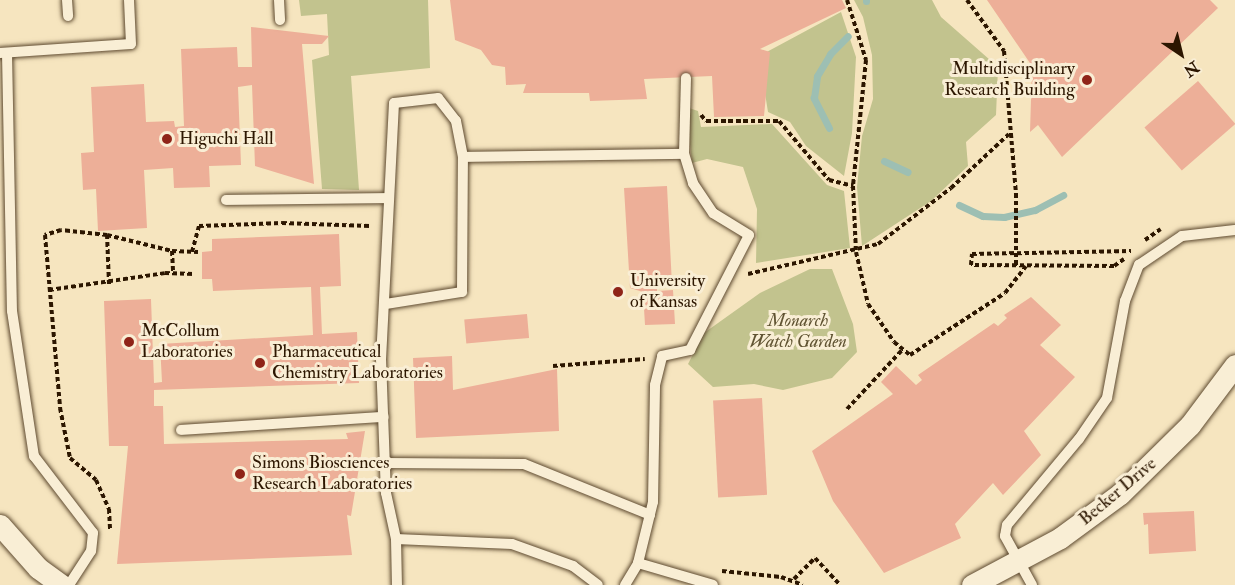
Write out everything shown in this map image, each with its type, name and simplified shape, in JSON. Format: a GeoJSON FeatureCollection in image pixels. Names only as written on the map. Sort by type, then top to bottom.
{"type":"FeatureCollection","features":[{"type":"Feature","properties":{"kind":"street","name":"Becker Drive"},"geometry":{"type":"LineString","coordinates":[[972,585],[1017,562],[1087,519],[1152,465],[1190,425],[1235,365]]}},
{"type":"Feature","properties":{"kind":"street"},"geometry":{"type":"LineString","coordinates":[[0,525],[29,559],[61,585]]}},
{"type":"Feature","properties":{"kind":"lane"},"geometry":{"type":"LineString","coordinates":[[68,0],[68,16]]}},
{"type":"Feature","properties":{"kind":"lane"},"geometry":{"type":"LineString","coordinates":[[69,585],[91,551],[93,533],[34,456],[12,311],[3,53],[131,45],[129,0]]}},
{"type":"Feature","properties":{"kind":"lane"},"geometry":{"type":"LineString","coordinates":[[279,0],[280,20]]}},
{"type":"Feature","properties":{"kind":"lane"},"geometry":{"type":"LineString","coordinates":[[625,585],[638,563],[650,515],[655,385],[662,356],[690,350],[749,235],[712,213],[693,183],[684,154],[686,78]]}},
{"type":"Feature","properties":{"kind":"lane"},"geometry":{"type":"LineString","coordinates":[[386,304],[462,292],[463,157],[456,121],[438,98],[394,103],[388,198],[386,304],[381,359],[386,493],[396,539],[397,585]]}},
{"type":"Feature","properties":{"kind":"lane"},"geometry":{"type":"LineString","coordinates":[[463,157],[684,154]]}},
{"type":"Feature","properties":{"kind":"lane"},"geometry":{"type":"LineString","coordinates":[[226,200],[388,198]]}},
{"type":"Feature","properties":{"kind":"lane"},"geometry":{"type":"LineString","coordinates":[[1032,585],[1017,562],[1005,536],[1007,525],[1079,439],[1107,398],[1125,302],[1139,265],[1182,236],[1235,230]]}},
{"type":"Feature","properties":{"kind":"lane"},"geometry":{"type":"LineString","coordinates":[[182,430],[384,417]]}},
{"type":"Feature","properties":{"kind":"lane"},"geometry":{"type":"LineString","coordinates":[[385,463],[524,464],[650,515]]}},
{"type":"Feature","properties":{"kind":"lane"},"geometry":{"type":"LineString","coordinates":[[396,539],[512,544],[573,566],[598,585]]}},
{"type":"Feature","properties":{"kind":"lane"},"geometry":{"type":"LineString","coordinates":[[638,563],[713,585]]}},
{"type":"Feature","properties":{"kind":"path"},"geometry":{"type":"LineString","coordinates":[[847,0],[866,60],[853,186],[856,252],[868,304],[910,355],[1005,293],[1026,266]]}},
{"type":"Feature","properties":{"kind":"path"},"geometry":{"type":"LineString","coordinates":[[967,0],[1004,51],[1009,134],[1016,194],[1018,232],[1016,267]]}},
{"type":"Feature","properties":{"kind":"path"},"geometry":{"type":"LineString","coordinates":[[687,102],[701,107],[701,116],[706,121],[778,121],[829,180],[853,186]]}},
{"type":"Feature","properties":{"kind":"path"},"geometry":{"type":"LineString","coordinates":[[744,278],[751,271],[856,252],[878,244],[946,192],[1009,134]]}},
{"type":"Feature","properties":{"kind":"path"},"geometry":{"type":"LineString","coordinates":[[192,252],[199,226],[282,223],[370,226]]}},
{"type":"Feature","properties":{"kind":"path"},"geometry":{"type":"LineString","coordinates":[[110,541],[109,509],[96,480],[70,459],[60,408],[45,235],[61,230],[106,235],[172,251],[198,252]]}},
{"type":"Feature","properties":{"kind":"path"},"geometry":{"type":"LineString","coordinates":[[106,235],[109,284]]}},
{"type":"Feature","properties":{"kind":"path"},"geometry":{"type":"LineString","coordinates":[[172,251],[173,273]]}},
{"type":"Feature","properties":{"kind":"path"},"geometry":{"type":"LineString","coordinates":[[1132,251],[1114,266],[976,268],[971,266],[972,254],[1018,255],[1132,251]]}},
{"type":"Feature","properties":{"kind":"path"},"geometry":{"type":"LineString","coordinates":[[49,290],[109,284],[173,273],[194,274]]}},
{"type":"Feature","properties":{"kind":"path"},"geometry":{"type":"LineString","coordinates":[[847,409],[903,349]]}},
{"type":"Feature","properties":{"kind":"path"},"geometry":{"type":"LineString","coordinates":[[553,366],[662,356]]}},
{"type":"Feature","properties":{"kind":"path"},"geometry":{"type":"LineString","coordinates":[[794,579],[815,558],[840,585]]}},
{"type":"Feature","properties":{"kind":"path"},"geometry":{"type":"LineString","coordinates":[[716,569],[794,579],[802,585]]}},
{"type":"Feature","properties":{"kind":"green space"},"geometry":{"type":"Polygon","coordinates":[[[299,0],[428,0],[430,68],[351,76],[359,190],[322,189],[312,60],[329,55],[327,14],[301,16],[299,0]]]}},
{"type":"Feature","properties":{"kind":"green space"},"geometry":{"type":"Polygon","coordinates":[[[854,0],[932,0],[941,17],[998,67],[996,115],[966,142],[968,166],[931,201],[862,246],[857,187],[862,136],[873,99],[872,55],[863,17],[854,0]]]}},
{"type":"Feature","properties":{"kind":"green space"},"geometry":{"type":"Polygon","coordinates":[[[841,12],[856,57],[852,133],[844,176],[806,146],[790,122],[768,112],[759,56],[841,12]]]}},
{"type":"Feature","properties":{"kind":"green space"},"geometry":{"type":"Polygon","coordinates":[[[686,107],[698,111],[701,127],[772,124],[827,185],[844,191],[850,248],[756,263],[757,209],[743,167],[707,159],[692,163],[686,107]]]}},
{"type":"Feature","properties":{"kind":"green space","name":"Monarch Watch Garden"},"geometry":{"type":"Polygon","coordinates":[[[810,269],[832,269],[853,324],[857,352],[832,378],[783,390],[754,384],[713,387],[688,364],[704,333],[760,293],[810,269]]]}},
{"type":"Feature","properties":{"kind":"building"},"geometry":{"type":"Polygon","coordinates":[[[450,0],[842,0],[846,8],[760,49],[770,52],[764,116],[714,117],[712,76],[644,79],[647,99],[590,101],[589,93],[523,93],[526,84],[506,85],[505,67],[492,65],[481,50],[455,40],[450,0]]]}},
{"type":"Feature","properties":{"kind":"building","name":"Multidisciplinary Research Building"},"geometry":{"type":"Polygon","coordinates":[[[987,0],[1210,0],[1218,8],[1062,157],[1038,125],[1030,132],[1032,66],[987,0]]]}},
{"type":"Feature","properties":{"kind":"building","name":"Higuchi Hall"},"geometry":{"type":"Polygon","coordinates":[[[251,27],[329,36],[322,44],[302,44],[314,184],[255,166],[252,85],[238,87],[241,165],[209,166],[210,187],[174,188],[173,168],[144,170],[147,228],[98,231],[96,189],[83,190],[81,153],[94,152],[91,87],[144,84],[146,122],[174,121],[175,127],[184,126],[181,49],[237,47],[238,67],[252,67],[251,27]]]}},
{"type":"Feature","properties":{"kind":"building"},"geometry":{"type":"Polygon","coordinates":[[[1198,81],[1235,124],[1182,171],[1144,128],[1198,81]]]}},
{"type":"Feature","properties":{"kind":"building"},"geometry":{"type":"Polygon","coordinates":[[[667,186],[672,285],[657,286],[657,291],[673,290],[675,324],[645,325],[643,292],[630,288],[624,188],[667,186]]]}},
{"type":"Feature","properties":{"kind":"building"},"geometry":{"type":"Polygon","coordinates":[[[339,234],[341,286],[320,287],[322,334],[357,332],[359,383],[154,390],[154,406],[163,406],[164,444],[348,439],[346,433],[365,431],[351,516],[347,515],[352,555],[117,564],[128,446],[109,446],[104,301],[151,299],[154,383],[162,382],[160,344],[313,335],[311,287],[213,291],[212,279],[202,279],[202,252],[212,251],[212,239],[339,234]]]}},
{"type":"Feature","properties":{"kind":"building"},"geometry":{"type":"Polygon","coordinates":[[[1031,297],[1061,325],[1040,345],[1075,377],[1024,431],[1041,455],[1003,495],[993,483],[955,524],[961,538],[884,573],[833,501],[812,451],[893,394],[881,382],[896,366],[916,385],[922,380],[918,375],[994,323],[998,326],[1007,318],[1004,315],[1031,297]]]}},
{"type":"Feature","properties":{"kind":"building"},"geometry":{"type":"Polygon","coordinates":[[[527,314],[529,338],[466,343],[464,319],[527,314]]]}},
{"type":"Feature","properties":{"kind":"building"},"geometry":{"type":"Polygon","coordinates":[[[452,356],[453,390],[557,369],[559,431],[416,438],[413,358],[452,356]]]}},
{"type":"Feature","properties":{"kind":"building"},"geometry":{"type":"Polygon","coordinates":[[[762,398],[767,495],[718,497],[713,401],[762,398]]]}},
{"type":"Feature","properties":{"kind":"building"},"geometry":{"type":"Polygon","coordinates":[[[1194,511],[1196,551],[1149,554],[1148,524],[1144,525],[1143,513],[1194,511]]]}},
{"type":"Feature","properties":{"kind":"waterway"},"geometry":{"type":"LineString","coordinates":[[829,128],[814,98],[817,76],[830,54],[848,36]]}},
{"type":"Feature","properties":{"kind":"waterway"},"geometry":{"type":"LineString","coordinates":[[884,161],[908,172]]}},
{"type":"Feature","properties":{"kind":"waterway"},"geometry":{"type":"LineString","coordinates":[[959,205],[983,216],[1004,217],[1035,210],[1063,195]]}},
{"type":"Feature","properties":{"kind":"place","name":"Multidisciplinary Research Building"},"geometry":{"type":"Point","coordinates":[1087,80]}},
{"type":"Feature","properties":{"kind":"place","name":"Higuchi Hall"},"geometry":{"type":"Point","coordinates":[167,139]}},
{"type":"Feature","properties":{"kind":"place","name":"University of Kansas"},"geometry":{"type":"Point","coordinates":[618,292]}},
{"type":"Feature","properties":{"kind":"place","name":"McCollum Laboratories"},"geometry":{"type":"Point","coordinates":[129,342]}},
{"type":"Feature","properties":{"kind":"place","name":"Pharmaceutical Chemistry Laboratories"},"geometry":{"type":"Point","coordinates":[260,363]}},
{"type":"Feature","properties":{"kind":"place","name":"Simons Biosciences Research Laboratories"},"geometry":{"type":"Point","coordinates":[240,474]}}]}
